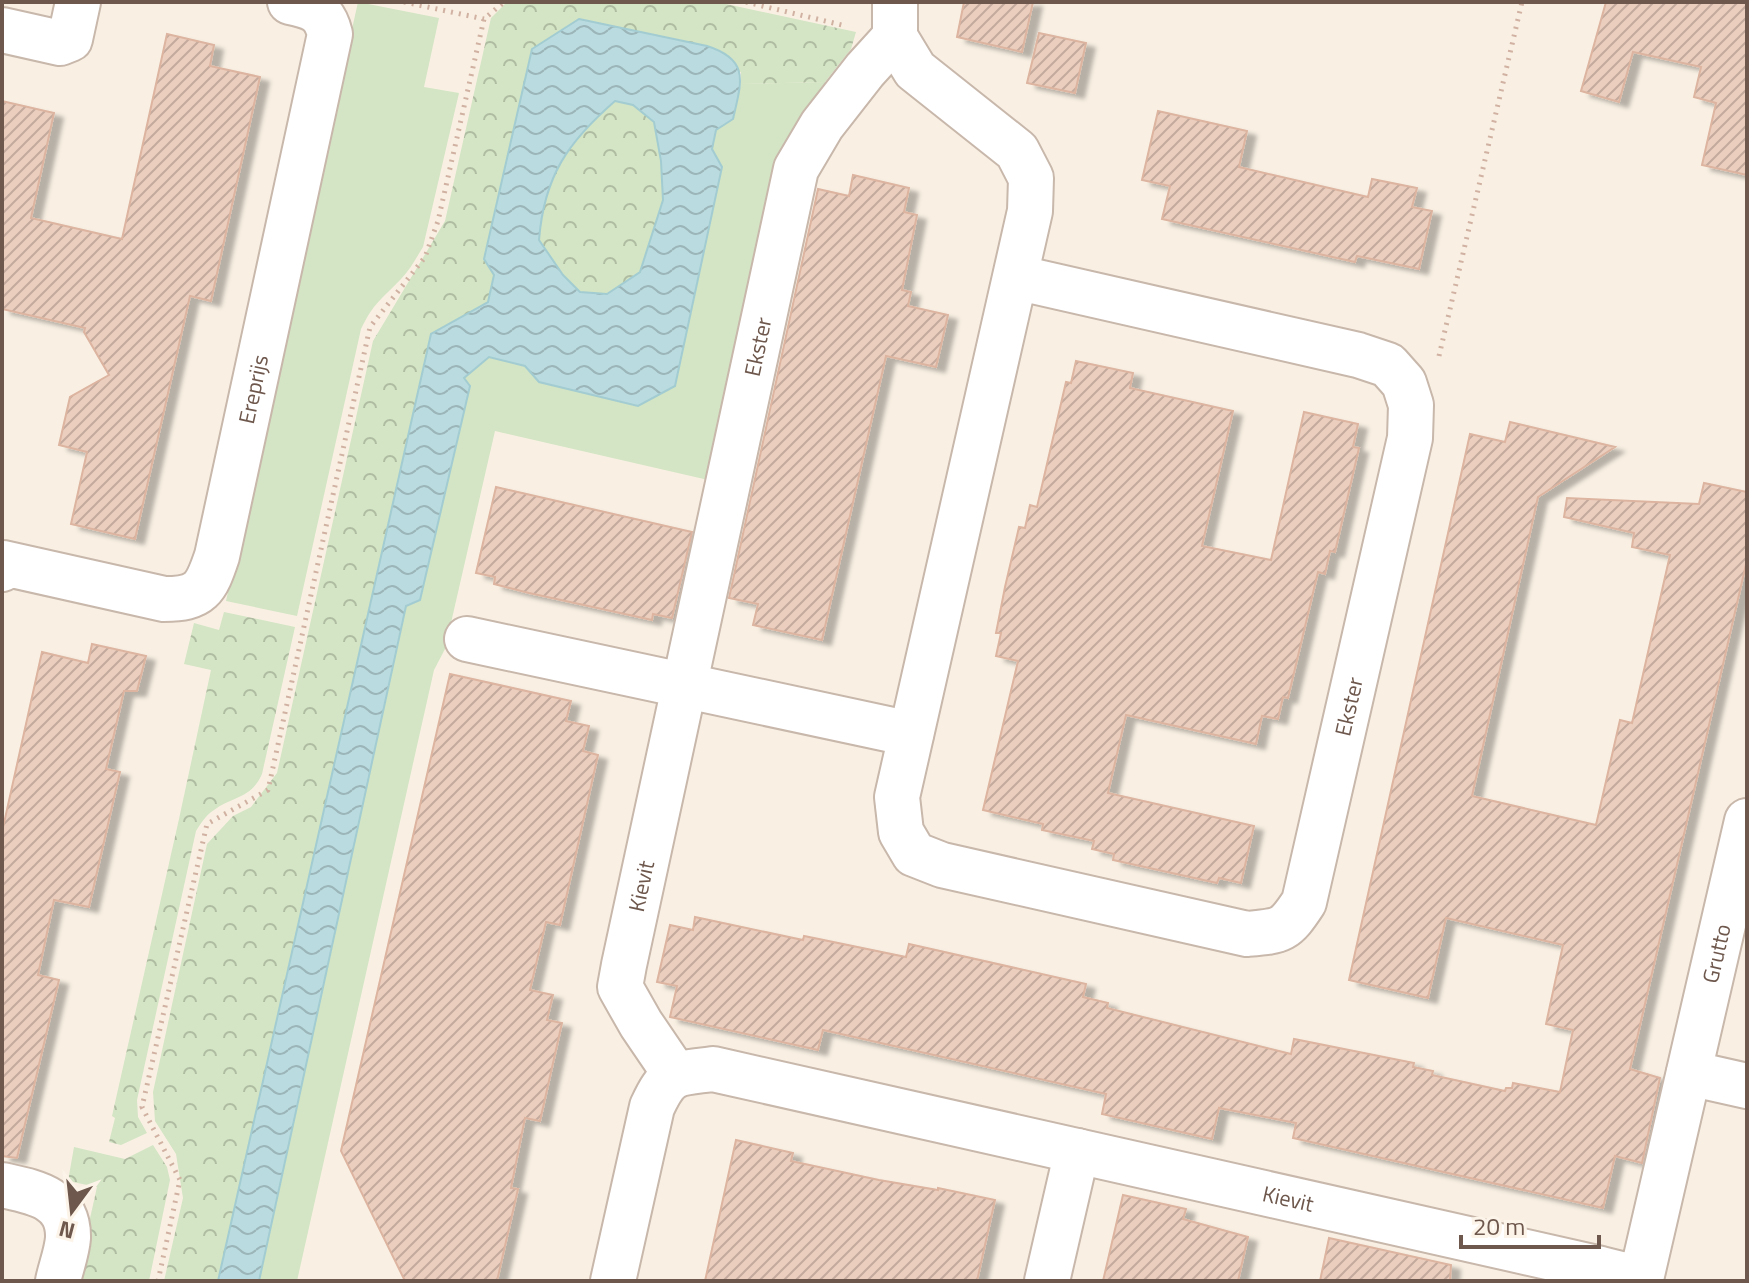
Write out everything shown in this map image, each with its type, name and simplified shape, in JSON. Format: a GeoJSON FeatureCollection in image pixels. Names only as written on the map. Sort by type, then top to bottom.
{"type":"FeatureCollection","features":[{"type":"Feature","properties":{"kind":"street"},"geometry":{"type":"LineString","coordinates":[[2,30],[60,43],[70,39],[78,2]]}},
{"type":"Feature","properties":{"kind":"street","name":"Ereprijs"},"geometry":{"type":"LineString","coordinates":[[2,565],[164,599],[186,599],[208,583],[217,556],[330,34],[327,21],[317,11],[290,2]]}},
{"type":"Feature","properties":{"kind":"street","name":"Ekster"},"geometry":{"type":"LineString","coordinates":[[895,20],[915,70],[1017,151],[1031,178],[1030,211],[897,797],[901,832],[914,854],[942,865],[1247,934],[1275,932],[1289,924],[1304,902],[1410,438],[1411,405],[1404,383]]}},
{"type":"Feature","properties":{"kind":"street","name":"Ekster"},"geometry":{"type":"LineString","coordinates":[[684,686],[796,169],[822,125],[865,70],[895,20]]}},
{"type":"Feature","properties":{"kind":"street"},"geometry":{"type":"LineString","coordinates":[[1015,277],[1358,355],[1388,365],[1404,383]]}},
{"type":"Feature","properties":{"kind":"street"},"geometry":{"type":"LineString","coordinates":[[467,639],[911,734]]}},
{"type":"Feature","properties":{"kind":"street","name":"Kievit"},"geometry":{"type":"LineString","coordinates":[[684,686],[620,987],[675,1074],[713,1069],[1077,1151],[1497,1264]]}},
{"type":"Feature","properties":{"kind":"street","name":"Grutto"},"geometry":{"type":"LineString","coordinates":[[1497,1264],[1641,1280],[1746,831]]}},
{"type":"Feature","properties":{"kind":"street"},"geometry":{"type":"LineString","coordinates":[[1689,1073],[1747,1086]]}},
{"type":"Feature","properties":{"kind":"street"},"geometry":{"type":"LineString","coordinates":[[613,1281],[652,1107],[661,1089],[675,1074]]}},
{"type":"Feature","properties":{"kind":"street"},"geometry":{"type":"LineString","coordinates":[[1047,1281],[1077,1151]]}},
{"type":"Feature","properties":{"kind":"street"},"geometry":{"type":"LineString","coordinates":[[2,1185],[52,1200],[65,1216],[68,1238],[58,1281]]}},
{"type":"Feature","properties":{"kind":"path"},"geometry":{"type":"LineString","coordinates":[[404,2],[484,19]]}},
{"type":"Feature","properties":{"kind":"path"},"geometry":{"type":"LineString","coordinates":[[158,1281],[180,1180],[142,1107],[207,824],[268,790],[370,327],[425,257],[438,221],[484,19],[504,2]]}},
{"type":"Feature","properties":{"kind":"path"},"geometry":{"type":"LineString","coordinates":[[746,2],[895,20]]}},
{"type":"Feature","properties":{"kind":"path"},"geometry":{"type":"LineString","coordinates":[[1404,383],[1439,356],[1522,2]]}},
{"type":"Feature","properties":{"kind":"green space"},"geometry":{"type":"Polygon","coordinates":[[[358,2],[439,18],[424,87],[459,93],[423,247],[410,268],[374,307],[361,329],[297,616],[226,601],[358,2]]]}},
{"type":"Feature","properties":{"kind":"green space"},"geometry":{"type":"Polygon","coordinates":[[[507,2],[717,2],[856,32],[851,49],[825,82],[741,84],[741,72],[579,19],[494,275],[488,302],[431,334],[218,1281],[164,1281],[183,1198],[176,1154],[155,1121],[153,1092],[207,844],[233,816],[251,807],[277,773],[373,341],[445,221],[491,18],[507,2]]]}},
{"type":"Feature","properties":{"kind":"green space"},"geometry":{"type":"Polygon","coordinates":[[[825,82],[837,92],[717,482],[495,431],[445,649],[434,670],[297,1281],[259,1281],[406,606],[420,600],[463,378],[489,357],[525,366],[539,382],[638,406],[716,130],[733,119],[741,84],[825,82]]]}},
{"type":"Feature","properties":{"kind":"green space"},"geometry":{"type":"Polygon","coordinates":[[[615,100],[633,105],[654,122],[661,161],[663,200],[640,272],[607,294],[580,292],[563,275],[539,240],[542,208],[554,176],[570,149],[615,100]]]}},
{"type":"Feature","properties":{"kind":"green space"},"geometry":{"type":"Polygon","coordinates":[[[224,612],[295,627],[262,774],[253,788],[211,812],[196,831],[137,1100],[138,1117],[147,1133],[121,1145],[109,1142],[115,1118],[112,1116],[211,670],[184,664],[194,623],[219,630],[224,612]]]}},
{"type":"Feature","properties":{"kind":"green space"},"geometry":{"type":"Polygon","coordinates":[[[153,1145],[167,1167],[170,1180],[149,1281],[76,1281],[97,1187],[68,1181],[74,1147],[125,1159],[153,1145]]]}},
{"type":"Feature","properties":{"kind":"water"},"geometry":{"type":"Polygon","coordinates":[[[579,19],[707,46],[731,58],[737,66],[740,84],[733,119],[716,130],[712,149],[722,167],[675,386],[638,406],[539,382],[525,366],[489,357],[464,378],[470,386],[420,600],[406,606],[259,1281],[218,1281],[431,334],[488,302],[494,275],[484,259],[532,49],[579,19]],[[615,101],[598,116],[561,162],[546,197],[539,240],[563,275],[580,292],[607,294],[640,272],[663,200],[661,161],[654,122],[633,105],[615,101]]]}},
{"type":"Feature","properties":{"kind":"building"},"geometry":{"type":"Polygon","coordinates":[[[964,2],[1033,2],[1022,52],[957,37],[964,2]]]}},
{"type":"Feature","properties":{"kind":"building"},"geometry":{"type":"Polygon","coordinates":[[[1606,2],[1747,2],[1747,175],[1702,165],[1716,103],[1694,97],[1701,67],[1633,52],[1619,102],[1581,91],[1606,2]]]}},
{"type":"Feature","properties":{"kind":"building"},"geometry":{"type":"Polygon","coordinates":[[[1039,33],[1086,43],[1075,93],[1027,83],[1039,33]]]}},
{"type":"Feature","properties":{"kind":"building"},"geometry":{"type":"Polygon","coordinates":[[[167,34],[214,45],[210,66],[260,77],[211,301],[190,296],[135,539],[71,524],[87,452],[59,445],[70,397],[109,375],[84,332],[85,328],[2,309],[2,101],[54,113],[31,218],[122,239],[167,34]]]}},
{"type":"Feature","properties":{"kind":"building"},"geometry":{"type":"Polygon","coordinates":[[[1158,111],[1247,131],[1239,167],[1368,197],[1372,179],[1417,188],[1412,207],[1432,211],[1419,269],[1357,256],[1355,262],[1162,219],[1170,186],[1142,180],[1158,111]]]}},
{"type":"Feature","properties":{"kind":"building"},"geometry":{"type":"Polygon","coordinates":[[[853,175],[909,188],[904,212],[917,215],[902,290],[911,292],[908,306],[948,315],[936,367],[886,356],[822,640],[753,625],[758,604],[729,598],[818,189],[849,196],[853,175]]]}},
{"type":"Feature","properties":{"kind":"building"},"geometry":{"type":"Polygon","coordinates":[[[1076,361],[1133,373],[1130,388],[1233,411],[1202,546],[1271,560],[1304,412],[1358,424],[1353,447],[1359,448],[1335,552],[1330,551],[1325,574],[1318,572],[1288,698],[1283,697],[1278,719],[1262,716],[1256,744],[1126,715],[1108,793],[1254,826],[1241,883],[1219,878],[1217,883],[1113,860],[1114,854],[1092,849],[1094,841],[1042,830],[1043,824],[983,810],[1018,661],[996,656],[1001,633],[996,633],[1005,587],[1019,527],[1025,528],[1030,505],[1037,507],[1066,382],[1071,383],[1076,361]]]}},
{"type":"Feature","properties":{"kind":"building"},"geometry":{"type":"Polygon","coordinates":[[[1510,422],[1615,447],[1538,497],[1472,796],[1596,825],[1620,720],[1632,723],[1670,555],[1632,547],[1634,533],[1564,517],[1567,498],[1699,504],[1704,483],[1747,492],[1747,560],[1630,1069],[1660,1078],[1642,1163],[1615,1156],[1603,1208],[1293,1138],[1296,1123],[1219,1108],[1212,1139],[1102,1114],[1106,1094],[823,1030],[818,1050],[670,1017],[677,986],[657,982],[670,925],[693,930],[695,917],[803,940],[804,936],[906,957],[909,944],[1086,984],[1083,997],[1108,1003],[1107,1008],[1291,1054],[1294,1039],[1414,1063],[1413,1067],[1433,1071],[1432,1075],[1505,1091],[1512,1088],[1513,1083],[1560,1092],[1573,1030],[1546,1024],[1563,945],[1446,918],[1428,998],[1349,980],[1470,434],[1505,442],[1510,422]]]}},
{"type":"Feature","properties":{"kind":"building"},"geometry":{"type":"Polygon","coordinates":[[[496,487],[692,532],[672,618],[653,614],[652,620],[529,593],[494,584],[495,577],[476,573],[496,487]]]}},
{"type":"Feature","properties":{"kind":"building"},"geometry":{"type":"Polygon","coordinates":[[[92,644],[146,656],[137,691],[124,691],[106,769],[120,772],[89,907],[54,900],[38,975],[59,980],[17,1158],[2,1156],[2,832],[42,652],[88,663],[92,644]]]}},
{"type":"Feature","properties":{"kind":"building"},"geometry":{"type":"Polygon","coordinates":[[[450,674],[571,701],[566,721],[589,726],[583,751],[598,755],[560,925],[546,922],[530,990],[553,995],[547,1020],[562,1023],[540,1121],[525,1118],[511,1188],[518,1189],[497,1281],[405,1281],[341,1151],[450,674]]]}},
{"type":"Feature","properties":{"kind":"building"},"geometry":{"type":"Polygon","coordinates":[[[736,1140],[793,1153],[791,1161],[995,1200],[977,1281],[705,1281],[736,1140]]]}},
{"type":"Feature","properties":{"kind":"building"},"geometry":{"type":"Polygon","coordinates":[[[1123,1195],[1186,1209],[1183,1219],[1248,1237],[1238,1281],[1103,1281],[1123,1195]]]}},
{"type":"Feature","properties":{"kind":"building"},"geometry":{"type":"Polygon","coordinates":[[[1329,1238],[1451,1265],[1450,1281],[1320,1281],[1329,1238]]]}}]}
